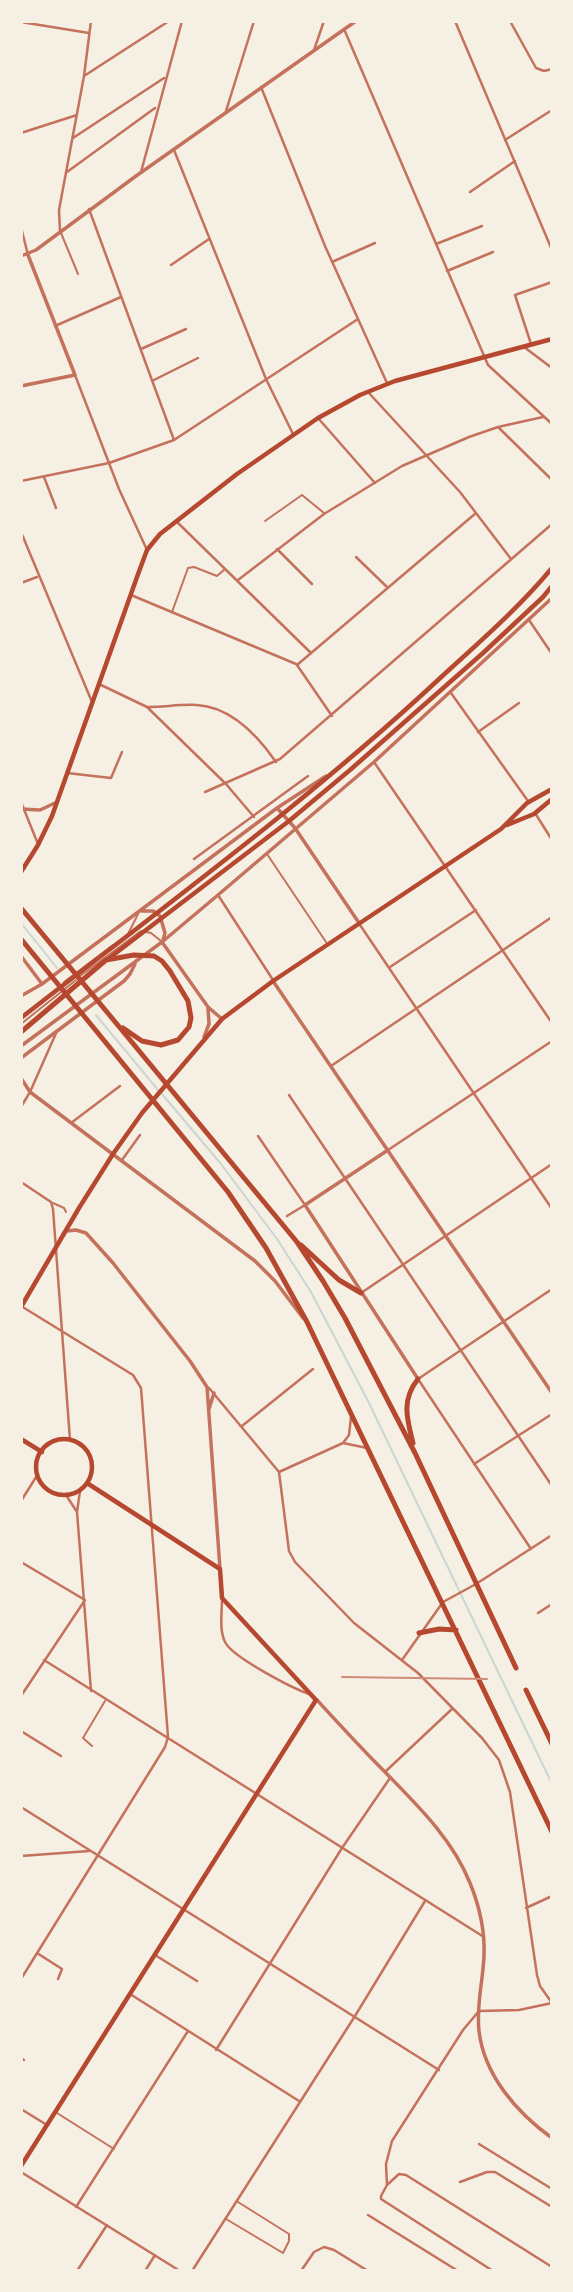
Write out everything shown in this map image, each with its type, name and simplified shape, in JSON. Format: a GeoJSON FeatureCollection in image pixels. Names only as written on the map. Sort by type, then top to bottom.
{"type":"FeatureCollection","features":[{"type":"Feature","properties":{"kind":"highway"},"geometry":{"type":"LineString","coordinates":[[21,908],[297,1242],[323,1281],[415,1453],[516,1668]]}},
{"type":"Feature","properties":{"kind":"highway"},"geometry":{"type":"LineString","coordinates":[[21,939],[228,1192],[266,1248],[307,1321],[368,1449],[446,1600],[456,1630],[552,1832]]}},
{"type":"Feature","properties":{"kind":"highway"},"geometry":{"type":"LineString","coordinates":[[21,1032],[106,960],[134,954],[154,956],[162,961],[184,993],[191,1008],[189,1027],[171,1043],[161,1045],[142,1041],[118,1024]]}},
{"type":"Feature","properties":{"kind":"highway"},"geometry":{"type":"LineString","coordinates":[[297,1242],[340,1280],[361,1293]]}},
{"type":"Feature","properties":{"kind":"highway"},"geometry":{"type":"LineString","coordinates":[[415,1453],[405,1409],[408,1393],[418,1379]]}},
{"type":"Feature","properties":{"kind":"highway"},"geometry":{"type":"LineString","coordinates":[[419,1633],[439,1629],[456,1630]]}},
{"type":"Feature","properties":{"kind":"highway"},"geometry":{"type":"LineString","coordinates":[[527,1690],[552,1744]]}},
{"type":"Feature","properties":{"kind":"main road"},"geometry":{"type":"LineString","coordinates":[[21,872],[38,845],[57,802],[147,550],[156,538],[293,434],[368,392],[387,383],[552,340]]}},
{"type":"Feature","properties":{"kind":"main road"},"geometry":{"type":"LineString","coordinates":[[24,1019],[336,770],[449,670],[539,584],[552,568]]}},
{"type":"Feature","properties":{"kind":"main road"},"geometry":{"type":"LineString","coordinates":[[106,960],[289,821],[403,724],[552,586]]}},
{"type":"Feature","properties":{"kind":"main road"},"geometry":{"type":"LineString","coordinates":[[21,1306],[79,1208],[142,1113],[222,1019],[327,944],[503,827],[528,804],[552,789]]}},
{"type":"Feature","properties":{"kind":"main road"},"geometry":{"type":"LineString","coordinates":[[503,827],[534,813],[552,799]]}},
{"type":"Feature","properties":{"kind":"main road"},"geometry":{"type":"LineString","coordinates":[[528,804],[537,807],[534,813]]}},
{"type":"Feature","properties":{"kind":"main road"},"geometry":{"type":"LineString","coordinates":[[528,804],[526,812],[534,813]]}},
{"type":"Feature","properties":{"kind":"main road"},"geometry":{"type":"LineString","coordinates":[[21,1439],[42,1452]]}},
{"type":"Feature","properties":{"kind":"main road"},"geometry":{"type":"LineString","coordinates":[[70,1440],[78,1443],[89,1455],[92,1472],[88,1483],[80,1491],[66,1495],[57,1494],[48,1490],[37,1474],[38,1459],[54,1442],[70,1440]]}},
{"type":"Feature","properties":{"kind":"main road"},"geometry":{"type":"LineString","coordinates":[[21,2166],[316,1700],[222,1598],[220,1569],[88,1483]]}},
{"type":"Feature","properties":{"kind":"street"},"geometry":{"type":"LineString","coordinates":[[60,231],[59,210],[84,76],[91,21]]}},
{"type":"Feature","properties":{"kind":"street"},"geometry":{"type":"LineString","coordinates":[[84,76],[169,21]]}},
{"type":"Feature","properties":{"kind":"street"},"geometry":{"type":"LineString","coordinates":[[141,172],[182,21]]}},
{"type":"Feature","properties":{"kind":"street"},"geometry":{"type":"LineString","coordinates":[[226,112],[254,21]]}},
{"type":"Feature","properties":{"kind":"street"},"geometry":{"type":"LineString","coordinates":[[314,50],[324,21]]}},
{"type":"Feature","properties":{"kind":"street"},"geometry":{"type":"LineString","coordinates":[[21,256],[28,255],[356,21]]}},
{"type":"Feature","properties":{"kind":"street"},"geometry":{"type":"LineString","coordinates":[[455,21],[552,250]]}},
{"type":"Feature","properties":{"kind":"street"},"geometry":{"type":"LineString","coordinates":[[510,21],[537,68],[544,71],[552,69]]}},
{"type":"Feature","properties":{"kind":"street"},"geometry":{"type":"LineString","coordinates":[[21,22],[89,33]]}},
{"type":"Feature","properties":{"kind":"street"},"geometry":{"type":"LineString","coordinates":[[344,29],[485,357],[492,369],[552,424]]}},
{"type":"Feature","properties":{"kind":"street"},"geometry":{"type":"LineString","coordinates":[[73,138],[165,77]]}},
{"type":"Feature","properties":{"kind":"street"},"geometry":{"type":"LineString","coordinates":[[261,88],[332,262],[387,383]]}},
{"type":"Feature","properties":{"kind":"street"},"geometry":{"type":"LineString","coordinates":[[67,172],[123,134],[158,106]]}},
{"type":"Feature","properties":{"kind":"street"},"geometry":{"type":"LineString","coordinates":[[505,140],[552,110]]}},
{"type":"Feature","properties":{"kind":"street"},"geometry":{"type":"LineString","coordinates":[[21,133],[77,115]]}},
{"type":"Feature","properties":{"kind":"street"},"geometry":{"type":"LineString","coordinates":[[174,149],[266,379],[293,434]]}},
{"type":"Feature","properties":{"kind":"street"},"geometry":{"type":"LineString","coordinates":[[470,192],[514,161]]}},
{"type":"Feature","properties":{"kind":"street"},"geometry":{"type":"LineString","coordinates":[[89,209],[174,440]]}},
{"type":"Feature","properties":{"kind":"street"},"geometry":{"type":"LineString","coordinates":[[436,244],[482,226]]}},
{"type":"Feature","properties":{"kind":"street"},"geometry":{"type":"LineString","coordinates":[[21,227],[28,255],[55,326],[147,550]]}},
{"type":"Feature","properties":{"kind":"street"},"geometry":{"type":"LineString","coordinates":[[171,265],[209,239]]}},
{"type":"Feature","properties":{"kind":"street"},"geometry":{"type":"LineString","coordinates":[[332,262],[375,243]]}},
{"type":"Feature","properties":{"kind":"street"},"geometry":{"type":"LineString","coordinates":[[447,271],[493,251]]}},
{"type":"Feature","properties":{"kind":"street"},"geometry":{"type":"LineString","coordinates":[[532,345],[515,295],[552,282]]}},
{"type":"Feature","properties":{"kind":"street"},"geometry":{"type":"LineString","coordinates":[[55,326],[121,297]]}},
{"type":"Feature","properties":{"kind":"street"},"geometry":{"type":"LineString","coordinates":[[21,481],[109,463],[174,440],[358,319]]}},
{"type":"Feature","properties":{"kind":"street"},"geometry":{"type":"LineString","coordinates":[[141,349],[186,329]]}},
{"type":"Feature","properties":{"kind":"street"},"geometry":{"type":"LineString","coordinates":[[524,347],[552,368]]}},
{"type":"Feature","properties":{"kind":"street"},"geometry":{"type":"LineString","coordinates":[[152,381],[198,358]]}},
{"type":"Feature","properties":{"kind":"street"},"geometry":{"type":"LineString","coordinates":[[21,386],[75,376]]}},
{"type":"Feature","properties":{"kind":"street"},"geometry":{"type":"LineString","coordinates":[[368,392],[426,454],[512,561]]}},
{"type":"Feature","properties":{"kind":"street"},"geometry":{"type":"LineString","coordinates":[[239,580],[324,514],[426,454],[498,427],[543,417]]}},
{"type":"Feature","properties":{"kind":"street"},"geometry":{"type":"LineString","coordinates":[[318,418],[375,482]]}},
{"type":"Feature","properties":{"kind":"street"},"geometry":{"type":"LineString","coordinates":[[498,427],[552,480]]}},
{"type":"Feature","properties":{"kind":"street"},"geometry":{"type":"LineString","coordinates":[[44,477],[56,508]]}},
{"type":"Feature","properties":{"kind":"street"},"geometry":{"type":"LineString","coordinates":[[297,665],[476,513]]}},
{"type":"Feature","properties":{"kind":"street"},"geometry":{"type":"LineString","coordinates":[[176,521],[311,653]]}},
{"type":"Feature","properties":{"kind":"street"},"geometry":{"type":"LineString","coordinates":[[205,792],[276,762],[552,524]]}},
{"type":"Feature","properties":{"kind":"street"},"geometry":{"type":"LineString","coordinates":[[21,532],[92,702]]}},
{"type":"Feature","properties":{"kind":"street"},"geometry":{"type":"LineString","coordinates":[[277,549],[312,584]]}},
{"type":"Feature","properties":{"kind":"street"},"geometry":{"type":"LineString","coordinates":[[356,557],[388,588]]}},
{"type":"Feature","properties":{"kind":"street"},"geometry":{"type":"LineString","coordinates":[[21,583],[39,576]]}},
{"type":"Feature","properties":{"kind":"street"},"geometry":{"type":"LineString","coordinates":[[131,595],[297,665],[332,716]]}},
{"type":"Feature","properties":{"kind":"street"},"geometry":{"type":"LineString","coordinates":[[21,1046],[136,962],[218,895],[374,762],[552,598]]}},
{"type":"Feature","properties":{"kind":"street"},"geometry":{"type":"LineString","coordinates":[[530,620],[552,654]]}},
{"type":"Feature","properties":{"kind":"street"},"geometry":{"type":"LineString","coordinates":[[99,684],[147,707],[226,783],[254,817]]}},
{"type":"Feature","properties":{"kind":"street"},"geometry":{"type":"LineString","coordinates":[[451,693],[528,804]]}},
{"type":"Feature","properties":{"kind":"street"},"geometry":{"type":"LineString","coordinates":[[478,732],[519,703]]}},
{"type":"Feature","properties":{"kind":"street"},"geometry":{"type":"LineString","coordinates":[[147,707],[200,705],[218,710],[246,728],[276,762]]}},
{"type":"Feature","properties":{"kind":"street"},"geometry":{"type":"LineString","coordinates":[[67,773],[111,778],[122,752]]}},
{"type":"Feature","properties":{"kind":"street"},"geometry":{"type":"LineString","coordinates":[[374,762],[552,1023]]}},
{"type":"Feature","properties":{"kind":"street"},"geometry":{"type":"LineString","coordinates":[[21,996],[42,984],[277,808],[336,770]]}},
{"type":"Feature","properties":{"kind":"street"},"geometry":{"type":"LineString","coordinates":[[194,859],[308,776]]}},
{"type":"Feature","properties":{"kind":"street"},"geometry":{"type":"LineString","coordinates":[[21,802],[38,845]]}},
{"type":"Feature","properties":{"kind":"street"},"geometry":{"type":"LineString","coordinates":[[22,809],[40,810],[57,802]]}},
{"type":"Feature","properties":{"kind":"street"},"geometry":{"type":"LineString","coordinates":[[277,808],[295,828],[552,1209]]}},
{"type":"Feature","properties":{"kind":"street"},"geometry":{"type":"LineString","coordinates":[[534,813],[552,840]]}},
{"type":"Feature","properties":{"kind":"street"},"geometry":{"type":"LineString","coordinates":[[218,895],[273,981],[552,1393]]}},
{"type":"Feature","properties":{"kind":"street"},"geometry":{"type":"LineString","coordinates":[[139,912],[147,910],[160,916],[165,933],[162,942]]}},
{"type":"Feature","properties":{"kind":"street"},"geometry":{"type":"LineString","coordinates":[[390,967],[476,910]]}},
{"type":"Feature","properties":{"kind":"street"},"geometry":{"type":"LineString","coordinates":[[331,1066],[552,917]]}},
{"type":"Feature","properties":{"kind":"street"},"geometry":{"type":"LineString","coordinates":[[162,942],[208,1007],[222,1019]]}},
{"type":"Feature","properties":{"kind":"street"},"geometry":{"type":"LineString","coordinates":[[21,956],[42,984]]}},
{"type":"Feature","properties":{"kind":"street"},"geometry":{"type":"LineString","coordinates":[[22,1057],[124,981],[136,962]]}},
{"type":"Feature","properties":{"kind":"street"},"geometry":{"type":"LineString","coordinates":[[204,1040],[209,1024],[208,1007]]}},
{"type":"Feature","properties":{"kind":"street"},"geometry":{"type":"LineString","coordinates":[[21,1107],[58,1031]]}},
{"type":"Feature","properties":{"kind":"street"},"geometry":{"type":"LineString","coordinates":[[287,1216],[552,1041]]}},
{"type":"Feature","properties":{"kind":"street"},"geometry":{"type":"LineString","coordinates":[[21,1078],[30,1093],[255,1261],[307,1321]]}},
{"type":"Feature","properties":{"kind":"street"},"geometry":{"type":"LineString","coordinates":[[71,1123],[120,1086]]}},
{"type":"Feature","properties":{"kind":"street"},"geometry":{"type":"LineString","coordinates":[[289,1095],[552,1486]]}},
{"type":"Feature","properties":{"kind":"street"},"geometry":{"type":"LineString","coordinates":[[122,1160],[140,1135]]}},
{"type":"Feature","properties":{"kind":"street"},"geometry":{"type":"LineString","coordinates":[[258,1136],[531,1549]]}},
{"type":"Feature","properties":{"kind":"street"},"geometry":{"type":"LineString","coordinates":[[361,1293],[552,1164]]}},
{"type":"Feature","properties":{"kind":"street"},"geometry":{"type":"LineString","coordinates":[[21,1182],[51,1202],[55,1218],[70,1440]]}},
{"type":"Feature","properties":{"kind":"street"},"geometry":{"type":"LineString","coordinates":[[65,1231],[83,1231],[93,1241],[165,1329],[207,1387],[279,1472],[291,1557],[345,1615],[418,1673],[487,1744],[504,1772],[510,1791],[537,1975],[540,1986],[552,2003],[519,2010],[479,2011],[463,2030],[392,2141],[386,2164],[387,2185]]}},
{"type":"Feature","properties":{"kind":"street"},"geometry":{"type":"LineString","coordinates":[[418,1379],[552,1289]]}},
{"type":"Feature","properties":{"kind":"street"},"geometry":{"type":"LineString","coordinates":[[21,1306],[133,1375],[142,1393],[168,1740],[21,1979]]}},
{"type":"Feature","properties":{"kind":"street"},"geometry":{"type":"LineString","coordinates":[[242,1426],[313,1369]]}},
{"type":"Feature","properties":{"kind":"street"},"geometry":{"type":"LineString","coordinates":[[207,1387],[220,1569]]}},
{"type":"Feature","properties":{"kind":"street"},"geometry":{"type":"LineString","coordinates":[[208,1411],[214,1393]]}},
{"type":"Feature","properties":{"kind":"street"},"geometry":{"type":"LineString","coordinates":[[279,1472],[343,1443],[349,1435],[352,1414]]}},
{"type":"Feature","properties":{"kind":"street"},"geometry":{"type":"LineString","coordinates":[[474,1464],[552,1414]]}},
{"type":"Feature","properties":{"kind":"street"},"geometry":{"type":"LineString","coordinates":[[343,1443],[368,1449]]}},
{"type":"Feature","properties":{"kind":"street"},"geometry":{"type":"LineString","coordinates":[[21,1501],[37,1474]]}},
{"type":"Feature","properties":{"kind":"street"},"geometry":{"type":"LineString","coordinates":[[80,1491],[77,1512],[90,1691]]}},
{"type":"Feature","properties":{"kind":"street"},"geometry":{"type":"LineString","coordinates":[[66,1495],[77,1512]]}},
{"type":"Feature","properties":{"kind":"street"},"geometry":{"type":"LineString","coordinates":[[402,1660],[419,1633],[446,1600],[552,1535]]}},
{"type":"Feature","properties":{"kind":"street"},"geometry":{"type":"LineString","coordinates":[[21,1562],[85,1600]]}},
{"type":"Feature","properties":{"kind":"street"},"geometry":{"type":"LineString","coordinates":[[222,1598],[223,1637],[226,1645],[265,1672],[310,1695]]}},
{"type":"Feature","properties":{"kind":"street"},"geometry":{"type":"LineString","coordinates":[[21,1696],[85,1600]]}},
{"type":"Feature","properties":{"kind":"street"},"geometry":{"type":"LineString","coordinates":[[538,1613],[552,1604]]}},
{"type":"Feature","properties":{"kind":"street"},"geometry":{"type":"LineString","coordinates":[[44,1660],[484,1937]]}},
{"type":"Feature","properties":{"kind":"street"},"geometry":{"type":"LineString","coordinates":[[21,1685],[26,1688]]}},
{"type":"Feature","properties":{"kind":"street"},"geometry":{"type":"LineString","coordinates":[[316,1700],[435,1826],[457,1857],[471,1885],[484,1937],[479,2011],[481,2041],[500,2085],[516,2108],[552,2138]]}},
{"type":"Feature","properties":{"kind":"street"},"geometry":{"type":"LineString","coordinates":[[385,1773],[453,1709]]}},
{"type":"Feature","properties":{"kind":"street"},"geometry":{"type":"LineString","coordinates":[[21,1731],[61,1756]]}},
{"type":"Feature","properties":{"kind":"street"},"geometry":{"type":"LineString","coordinates":[[216,2050],[342,1848],[390,1778]]}},
{"type":"Feature","properties":{"kind":"street"},"geometry":{"type":"LineString","coordinates":[[21,1807],[439,2070]]}},
{"type":"Feature","properties":{"kind":"street"},"geometry":{"type":"LineString","coordinates":[[21,1856],[89,1851]]}},
{"type":"Feature","properties":{"kind":"street"},"geometry":{"type":"LineString","coordinates":[[526,1908],[552,1896]]}},
{"type":"Feature","properties":{"kind":"street"},"geometry":{"type":"LineString","coordinates":[[192,2271],[355,2016],[426,1899]]}},
{"type":"Feature","properties":{"kind":"street"},"geometry":{"type":"LineString","coordinates":[[37,1953],[62,1969],[58,1979]]}},
{"type":"Feature","properties":{"kind":"street"},"geometry":{"type":"LineString","coordinates":[[155,1955],[197,1980]]}},
{"type":"Feature","properties":{"kind":"street"},"geometry":{"type":"LineString","coordinates":[[130,1994],[300,2102]]}},
{"type":"Feature","properties":{"kind":"street"},"geometry":{"type":"LineString","coordinates":[[76,2207],[188,2031]]}},
{"type":"Feature","properties":{"kind":"street"},"geometry":{"type":"LineString","coordinates":[[21,2109],[47,2125]]}},
{"type":"Feature","properties":{"kind":"street"},"geometry":{"type":"LineString","coordinates":[[479,2144],[552,2189]]}},
{"type":"Feature","properties":{"kind":"street"},"geometry":{"type":"LineString","coordinates":[[21,2172],[180,2271]]}},
{"type":"Feature","properties":{"kind":"street"},"geometry":{"type":"LineString","coordinates":[[460,2182],[487,2172],[495,2172],[552,2207]]}},
{"type":"Feature","properties":{"kind":"street"},"geometry":{"type":"LineString","coordinates":[[493,2271],[387,2203],[381,2196],[387,2185],[399,2174],[406,2175],[551,2268]]}},
{"type":"Feature","properties":{"kind":"street"},"geometry":{"type":"LineString","coordinates":[[368,2215],[458,2271]]}},
{"type":"Feature","properties":{"kind":"street"},"geometry":{"type":"LineString","coordinates":[[77,2271],[107,2225]]}},
{"type":"Feature","properties":{"kind":"street"},"geometry":{"type":"LineString","coordinates":[[301,2271],[314,2252],[324,2247],[369,2271]]}},
{"type":"Feature","properties":{"kind":"street"},"geometry":{"type":"LineString","coordinates":[[145,2271],[155,2255]]}},
{"type":"Feature","properties":{"kind":"lane"},"geometry":{"type":"LineString","coordinates":[[60,231],[78,274]]}},
{"type":"Feature","properties":{"kind":"lane"},"geometry":{"type":"LineString","coordinates":[[265,521],[302,495],[324,514]]}},
{"type":"Feature","properties":{"kind":"lane"},"geometry":{"type":"LineString","coordinates":[[171,613],[188,568],[194,567],[217,576],[226,569]]}},
{"type":"Feature","properties":{"kind":"lane"},"geometry":{"type":"LineString","coordinates":[[267,853],[327,944]]}},
{"type":"Feature","properties":{"kind":"lane"},"geometry":{"type":"LineString","coordinates":[[125,942],[139,912]]}},
{"type":"Feature","properties":{"kind":"lane"},"geometry":{"type":"LineString","coordinates":[[24,1019],[141,931],[151,933],[162,942]]}},
{"type":"Feature","properties":{"kind":"lane"},"geometry":{"type":"LineString","coordinates":[[21,1024],[33,1007],[110,946],[122,944]]}},
{"type":"Feature","properties":{"kind":"lane"},"geometry":{"type":"LineString","coordinates":[[51,993],[57,995]]}},
{"type":"Feature","properties":{"kind":"lane"},"geometry":{"type":"LineString","coordinates":[[51,1202],[64,1208],[66,1212]]}},
{"type":"Feature","properties":{"kind":"lane"},"geometry":{"type":"LineString","coordinates":[[92,1746],[83,1738],[106,1700]]}},
{"type":"Feature","properties":{"kind":"lane"},"geometry":{"type":"LineString","coordinates":[[56,2112],[114,2149]]}},
{"type":"Feature","properties":{"kind":"lane"},"geometry":{"type":"LineString","coordinates":[[226,2219],[283,2253],[289,2241],[289,2234],[237,2202]]}},
{"type":"Feature","properties":{"kind":"waterway"},"geometry":{"type":"LineString","coordinates":[[21,923],[57,968]]}},
{"type":"Feature","properties":{"kind":"waterway"},"geometry":{"type":"LineString","coordinates":[[96,1015],[158,1090]]}},
{"type":"Feature","properties":{"kind":"waterway"},"geometry":{"type":"LineString","coordinates":[[162,1094],[221,1164],[277,1239],[311,1292],[368,1401],[552,1784]]}},
{"type":"Feature","properties":{"kind":"railway"},"geometry":{"type":"LineString","coordinates":[[342,1677],[487,1679]]}}]}
